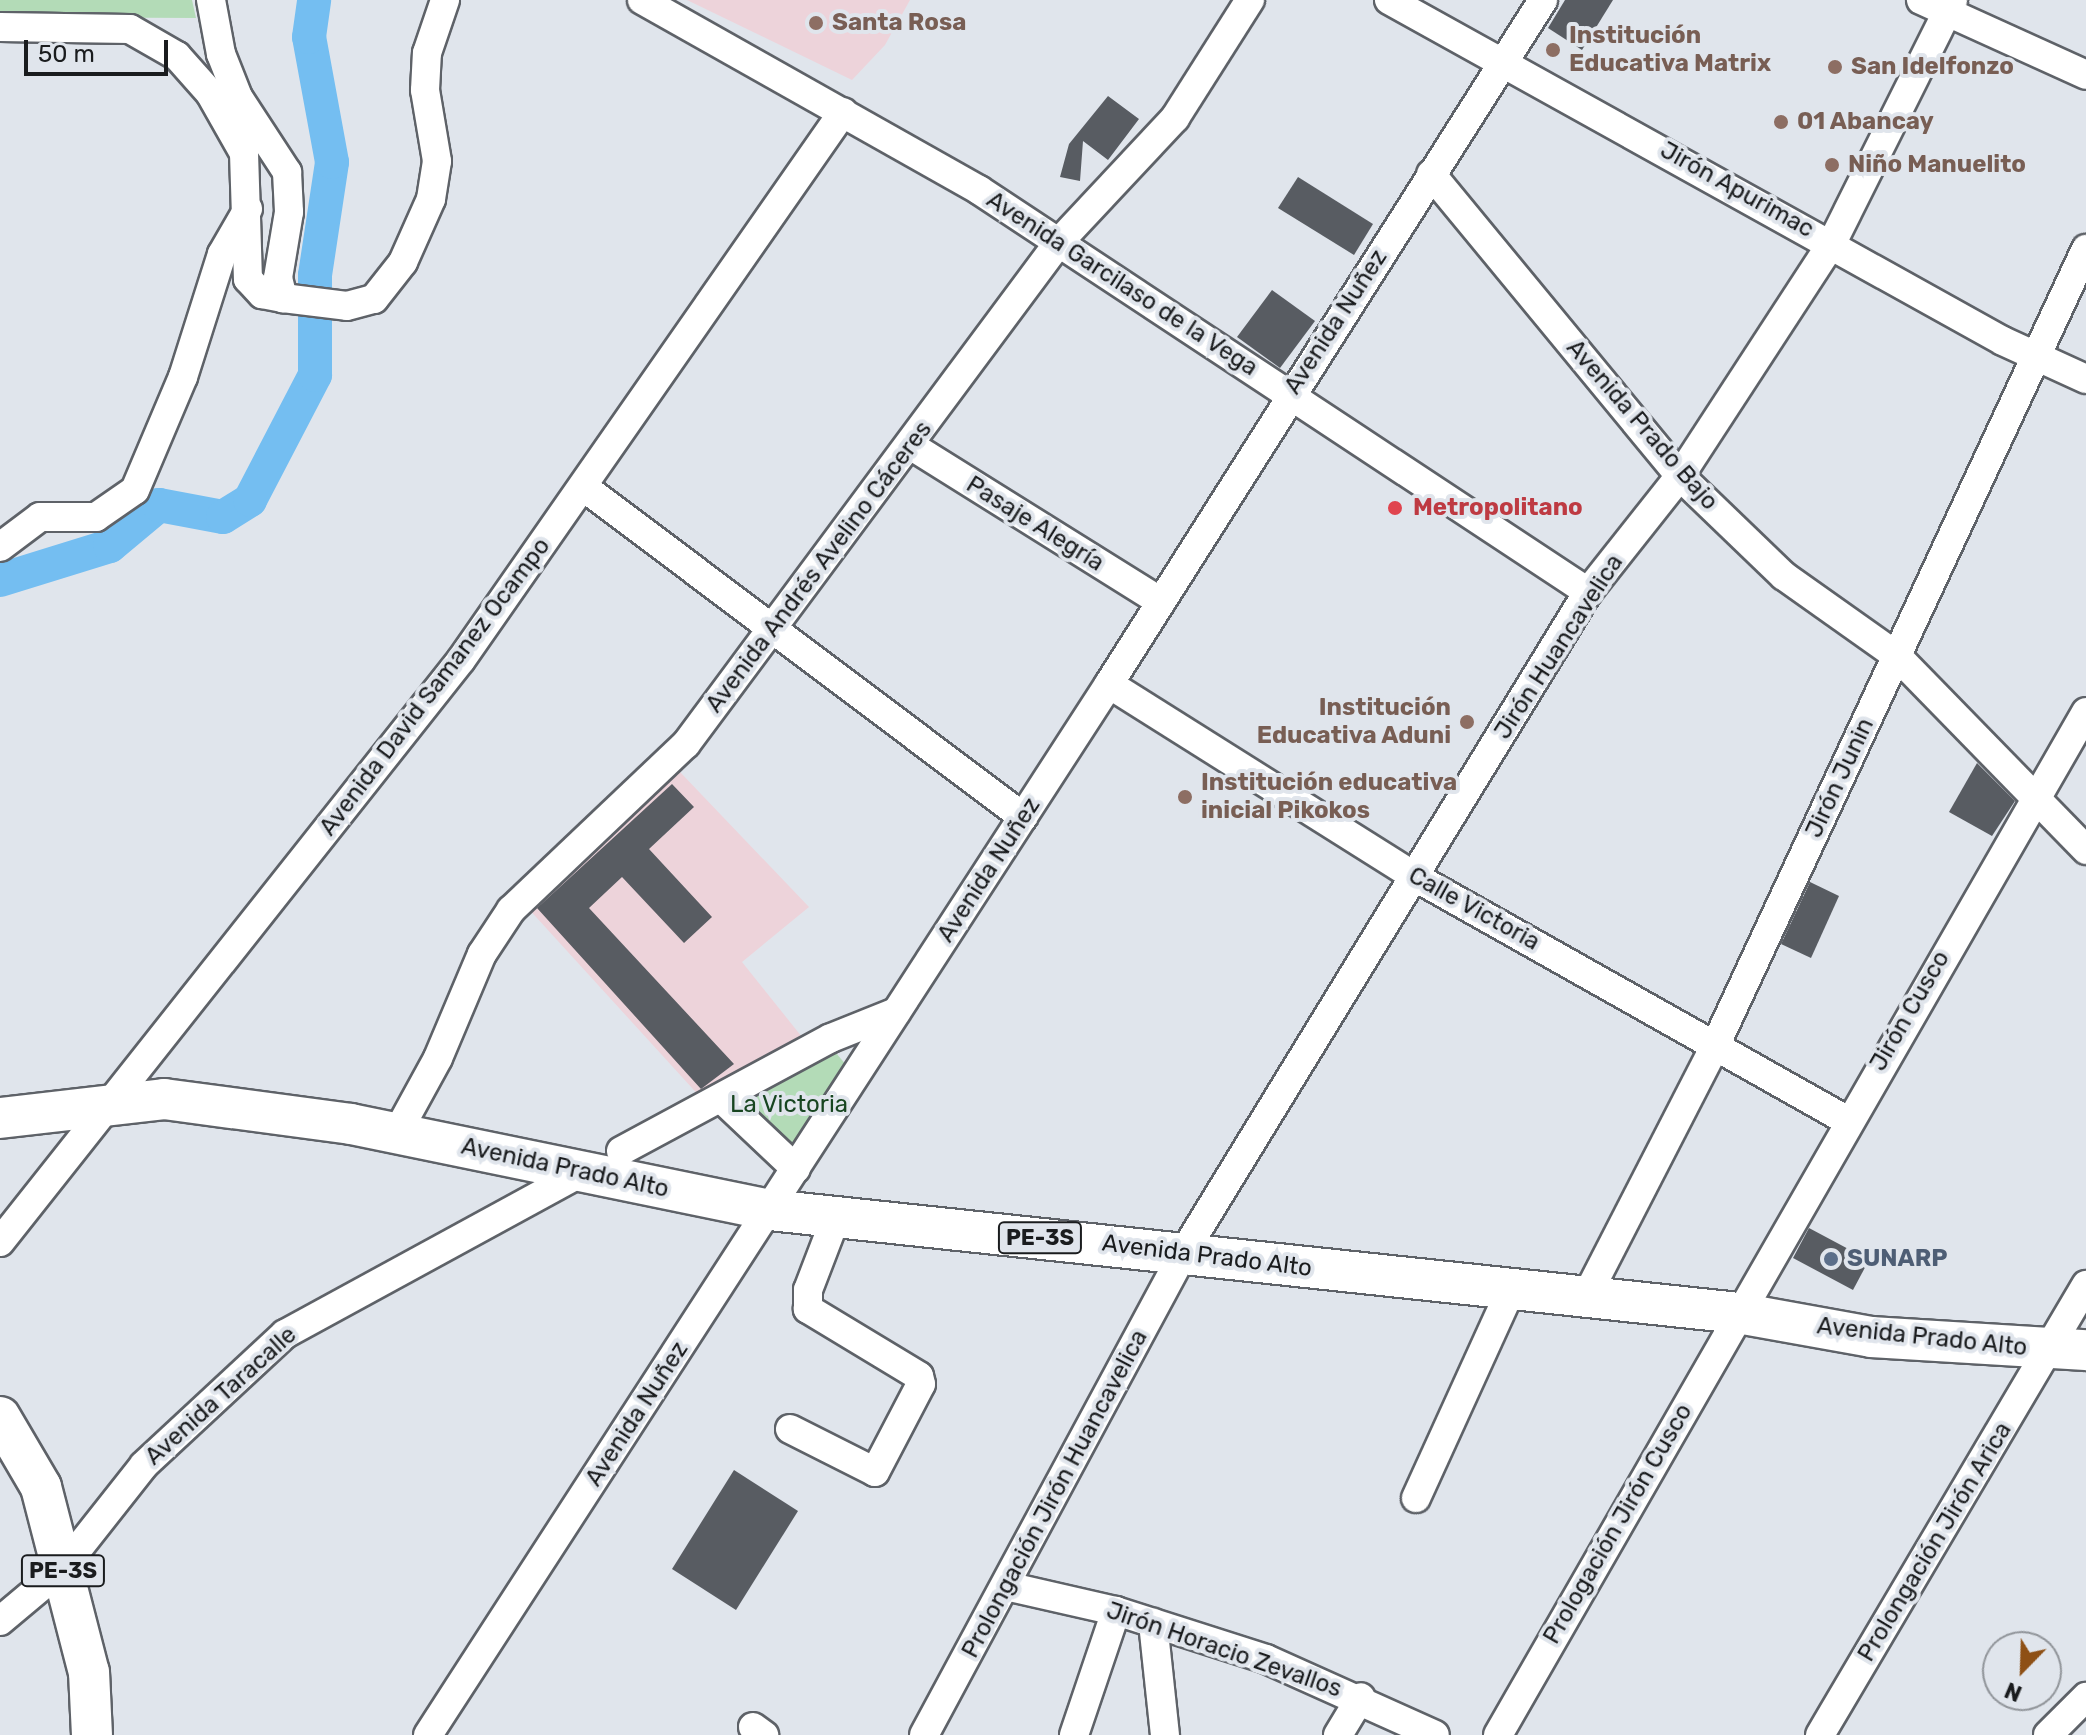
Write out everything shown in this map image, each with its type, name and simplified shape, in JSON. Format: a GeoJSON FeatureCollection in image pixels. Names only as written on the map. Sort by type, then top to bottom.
{"type":"FeatureCollection","features":[{"type":"Feature","properties":{"kind":"highway","name":"Avenida Prado Alto"},"geometry":{"type":"LineString","coordinates":[[0,1118],[104,1110],[164,1099],[397,1133],[770,1210],[1184,1252],[1584,1301],[1738,1313],[1871,1337],[2068,1350]]}},
{"type":"Feature","properties":{"kind":"highway","name":"PE-3S"},"geometry":{"type":"LineString","coordinates":[[0,1417],[41,1487],[89,1672],[92,1735]]}},
{"type":"Feature","properties":{"kind":"street"},"geometry":{"type":"LineString","coordinates":[[211,0],[221,54],[238,97],[287,172],[289,212],[278,278],[287,298]]}},
{"type":"Feature","properties":{"kind":"street"},"geometry":{"type":"LineString","coordinates":[[0,27],[130,29],[165,46],[210,93],[244,153],[249,209],[248,279],[262,294],[347,306],[374,299],[403,262],[431,199],[437,161],[425,90],[427,53],[445,0]]}},
{"type":"Feature","properties":{"kind":"street","name":"Avenida Garcilaso de la Vega"},"geometry":{"type":"LineString","coordinates":[[642,0],[843,112],[1059,242],[1588,592]]}},
{"type":"Feature","properties":{"kind":"street","name":"Avenida Andrés Avelino Cáceres"},"geometry":{"type":"LineString","coordinates":[[397,1133],[438,1058],[482,954],[511,910],[686,744],[1059,242],[1175,118],[1250,0]]}},
{"type":"Feature","properties":{"kind":"street","name":"Jirón Apurimac"},"geometry":{"type":"LineString","coordinates":[[1389,0],[2038,357],[2086,379]]}},
{"type":"Feature","properties":{"kind":"street","name":"Avenida Nuñez"},"geometry":{"type":"LineString","coordinates":[[428,1735],[1109,684],[1290,394],[1543,0]]}},
{"type":"Feature","properties":{"kind":"street"},"geometry":{"type":"LineString","coordinates":[[1921,0],[1951,6],[2086,75]]}},
{"type":"Feature","properties":{"kind":"street","name":"Jirón Huancavelica"},"geometry":{"type":"LineString","coordinates":[[1184,1252],[1588,592],[1680,476],[1832,243],[1951,6]]}},
{"type":"Feature","properties":{"kind":"street","name":"Avenida David Samanez Ocampo"},"geometry":{"type":"LineString","coordinates":[[0,1242],[461,660],[585,488],[843,112]]}},
{"type":"Feature","properties":{"kind":"street","name":"Avenida Prado Bajo"},"geometry":{"type":"LineString","coordinates":[[1431,174],[1680,476],[1784,576],[1897,656],[2036,793],[2086,850]]}},
{"type":"Feature","properties":{"kind":"street"},"geometry":{"type":"LineString","coordinates":[[0,547],[40,517],[96,517],[135,490],[183,377],[222,254],[249,209]]}},
{"type":"Feature","properties":{"kind":"street","name":"Jirón Junin"},"geometry":{"type":"LineString","coordinates":[[1584,1301],[1716,1044],[2086,249]]}},
{"type":"Feature","properties":{"kind":"street","name":"Pasaje Alegría"},"geometry":{"type":"LineString","coordinates":[[910,445],[1161,602]]}},
{"type":"Feature","properties":{"kind":"street"},"geometry":{"type":"LineString","coordinates":[[585,488],[768,632],[1023,817]]}},
{"type":"Feature","properties":{"kind":"street","name":"Calle Victoria"},"geometry":{"type":"LineString","coordinates":[[1109,684],[1415,877],[1847,1120]]}},
{"type":"Feature","properties":{"kind":"street","name":"Jirón Cusco"},"geometry":{"type":"LineString","coordinates":[[1738,1313],[2036,793],[2086,712]]}},
{"type":"Feature","properties":{"kind":"street"},"geometry":{"type":"LineString","coordinates":[[621,1151],[831,1038],[896,1012]]}},
{"type":"Feature","properties":{"kind":"street"},"geometry":{"type":"LineString","coordinates":[[721,1098],[796,1169]]}},
{"type":"Feature","properties":{"kind":"street","name":"Avenida Taracalle"},"geometry":{"type":"LineString","coordinates":[[5,1610],[62,1569],[144,1465],[285,1334],[582,1172]]}},
{"type":"Feature","properties":{"kind":"street"},"geometry":{"type":"LineString","coordinates":[[790,1429],[875,1472],[921,1384],[919,1376],[808,1309],[808,1290],[836,1217]]}},
{"type":"Feature","properties":{"kind":"street","name":"Prolongación Jirón Huancavelica"},"geometry":{"type":"LineString","coordinates":[[924,1735],[1184,1252]]}},
{"type":"Feature","properties":{"kind":"street","name":"Prolongación Jirón Arica"},"geometry":{"type":"LineString","coordinates":[[1820,1735],[2068,1350],[2086,1285]]}},
{"type":"Feature","properties":{"kind":"street"},"geometry":{"type":"LineString","coordinates":[[1416,1498],[1510,1292]]}},
{"type":"Feature","properties":{"kind":"street","name":"Prologación Jirón Cusco"},"geometry":{"type":"LineString","coordinates":[[1498,1735],[1738,1313]]}},
{"type":"Feature","properties":{"kind":"street","name":"Jirón Horacio Zevallos"},"geometry":{"type":"LineString","coordinates":[[1006,1586],[1116,1611],[1153,1623],[1361,1697],[1435,1735]]}},
{"type":"Feature","properties":{"kind":"street"},"geometry":{"type":"LineString","coordinates":[[1074,1735],[1116,1611]]}},
{"type":"Feature","properties":{"kind":"street"},"geometry":{"type":"LineString","coordinates":[[1153,1623],[1165,1735]]}},
{"type":"Feature","properties":{"kind":"street"},"geometry":{"type":"LineString","coordinates":[[1338,1735],[1361,1697]]}},
{"type":"Feature","properties":{"kind":"street"},"geometry":{"type":"LineString","coordinates":[[2048,1735],[2086,1697]]}},
{"type":"Feature","properties":{"kind":"shaded area","name":"Santa Rosa"},"geometry":{"type":"Polygon","coordinates":[[[687,0],[910,0],[885,45],[852,80],[687,0]]]}},
{"type":"Feature","properties":{"kind":"shaded area","name":"La Victoria"},"geometry":{"type":"Polygon","coordinates":[[[680,772],[809,907],[742,962],[806,1042],[703,1100],[526,906],[680,772]]]}},
{"type":"Feature","properties":{"kind":"green space"},"geometry":{"type":"Polygon","coordinates":[[[0,0],[192,0],[196,18],[0,17],[0,0]]]}},
{"type":"Feature","properties":{"kind":"green space","name":"La Victoria"},"geometry":{"type":"Polygon","coordinates":[[[831,1047],[847,1066],[798,1158],[732,1099],[831,1047]]]}},
{"type":"Feature","properties":{"kind":"building"},"geometry":{"type":"Polygon","coordinates":[[[1565,0],[1613,0],[1582,50],[1548,28],[1565,0]]]}},
{"type":"Feature","properties":{"kind":"building"},"geometry":{"type":"Polygon","coordinates":[[[1108,96],[1139,119],[1108,160],[1083,141],[1080,181],[1060,177],[1069,144],[1108,96]]]}},
{"type":"Feature","properties":{"kind":"building"},"geometry":{"type":"Polygon","coordinates":[[[1298,177],[1373,224],[1354,255],[1278,208],[1298,177]]]}},
{"type":"Feature","properties":{"kind":"building"},"geometry":{"type":"Polygon","coordinates":[[[1272,290],[1315,321],[1280,368],[1237,337],[1272,290]]]}},
{"type":"Feature","properties":{"kind":"building"},"geometry":{"type":"Polygon","coordinates":[[[1977,763],[2015,801],[1992,836],[1949,812],[1977,763]]]}},
{"type":"Feature","properties":{"kind":"building"},"geometry":{"type":"Polygon","coordinates":[[[672,784],[694,807],[649,849],[712,917],[684,943],[622,877],[589,908],[734,1064],[701,1089],[537,908],[672,784]]]}},
{"type":"Feature","properties":{"kind":"building"},"geometry":{"type":"Polygon","coordinates":[[[1810,882],[1839,896],[1811,958],[1781,944],[1810,882]]]}},
{"type":"Feature","properties":{"kind":"building","name":"SUNARP"},"geometry":{"type":"Polygon","coordinates":[[[1809,1228],[1869,1260],[1853,1290],[1793,1258],[1809,1228]]]}},
{"type":"Feature","properties":{"kind":"building"},"geometry":{"type":"Polygon","coordinates":[[[734,1470],[798,1511],[736,1610],[672,1569],[734,1470]]]}},
{"type":"Feature","properties":{"kind":"waterway"},"geometry":{"type":"LineString","coordinates":[[0,580],[110,546],[159,505],[223,517],[250,500],[315,375],[315,275],[332,162],[309,37],[314,0]]}},
{"type":"Feature","properties":{"kind":"place","name":"Santa Rosa"},"geometry":{"type":"Point","coordinates":[816,23]}},
{"type":"Feature","properties":{"kind":"place","name":"Institución Educativa Matrix"},"geometry":{"type":"Point","coordinates":[1553,50]}},
{"type":"Feature","properties":{"kind":"place","name":"San Idelfonzo"},"geometry":{"type":"Point","coordinates":[1835,67]}},
{"type":"Feature","properties":{"kind":"place","name":"01 Abancay"},"geometry":{"type":"Point","coordinates":[1781,122]}},
{"type":"Feature","properties":{"kind":"place","name":"Niño Manuelito"},"geometry":{"type":"Point","coordinates":[1832,165]}},
{"type":"Feature","properties":{"kind":"place","name":"Metropolitano"},"geometry":{"type":"Point","coordinates":[1395,508]}},
{"type":"Feature","properties":{"kind":"place","name":"Institución Educativa Aduni"},"geometry":{"type":"Point","coordinates":[1467,722]}},
{"type":"Feature","properties":{"kind":"place","name":"Institución educativa inicial Pikokos"},"geometry":{"type":"Point","coordinates":[1185,797]}},
{"type":"Feature","properties":{"kind":"place","name":"SUNARP"},"geometry":{"type":"Point","coordinates":[1831,1259]}}]}
